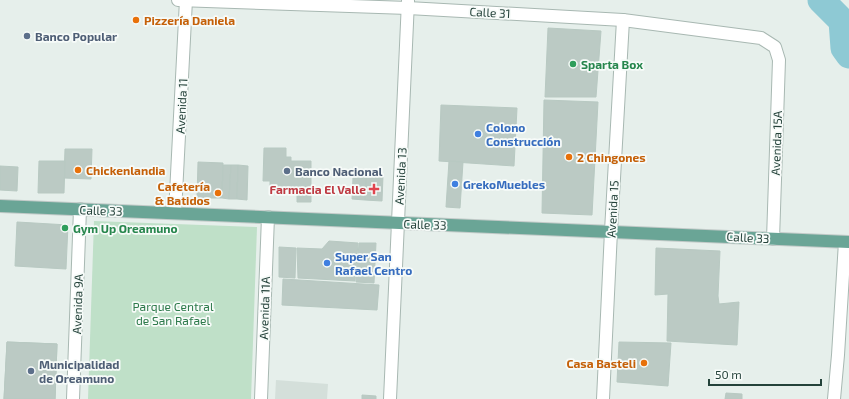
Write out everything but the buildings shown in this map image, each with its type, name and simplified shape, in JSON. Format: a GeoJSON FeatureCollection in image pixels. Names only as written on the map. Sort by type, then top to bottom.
{"type":"FeatureCollection","features":[{"type":"Feature","properties":{"kind":"main road","name":"Calle 33"},"geometry":{"type":"LineString","coordinates":[[0,206],[847,242]]}},
{"type":"Feature","properties":{"kind":"street","name":"Calle 31"},"geometry":{"type":"LineString","coordinates":[[178,0],[408,4],[623,20],[761,38],[775,47]]}},
{"type":"Feature","properties":{"kind":"street","name":"Avenida 11"},"geometry":{"type":"LineString","coordinates":[[175,213],[186,0]]}},
{"type":"Feature","properties":{"kind":"street","name":"Avenida 13"},"geometry":{"type":"LineString","coordinates":[[390,399],[408,4]]}},
{"type":"Feature","properties":{"kind":"street","name":"Avenida 15"},"geometry":{"type":"LineString","coordinates":[[604,399],[611,231],[623,20]]}},
{"type":"Feature","properties":{"kind":"street","name":"Avenida 15A"},"geometry":{"type":"LineString","coordinates":[[773,238],[779,60],[775,47]]}},
{"type":"Feature","properties":{"kind":"street","name":"Avenida 9A"},"geometry":{"type":"LineString","coordinates":[[73,399],[80,209]]}},
{"type":"Feature","properties":{"kind":"street","name":"Avenida 11A"},"geometry":{"type":"LineString","coordinates":[[261,399],[268,217]]}},
{"type":"Feature","properties":{"kind":"street"},"geometry":{"type":"LineString","coordinates":[[834,399],[844,355],[847,242]]}},
{"type":"Feature","properties":{"kind":"shaded area"},"geometry":{"type":"Polygon","coordinates":[[[276,380],[328,384],[327,399],[275,399],[276,380]]]}},
{"type":"Feature","properties":{"kind":"green space","name":"Parque Central de San Rafael"},"geometry":{"type":"Polygon","coordinates":[[[94,221],[257,227],[251,399],[88,399],[94,221]]]}},
{"type":"Feature","properties":{"kind":"waterway"},"geometry":{"type":"LineString","coordinates":[[821,0],[842,21],[844,48],[849,55]]}},
{"type":"Feature","properties":{"kind":"place","name":"Pizzería Daniela"},"geometry":{"type":"Point","coordinates":[136,20]}},
{"type":"Feature","properties":{"kind":"place","name":"Banco Popular"},"geometry":{"type":"Point","coordinates":[27,36]}},
{"type":"Feature","properties":{"kind":"place","name":"Sparta Box"},"geometry":{"type":"Point","coordinates":[573,64]}},
{"type":"Feature","properties":{"kind":"place","name":"Colono Construcción"},"geometry":{"type":"Point","coordinates":[478,134]}},
{"type":"Feature","properties":{"kind":"place","name":"2 Chingones"},"geometry":{"type":"Point","coordinates":[569,157]}},
{"type":"Feature","properties":{"kind":"place","name":"Chickenlandia"},"geometry":{"type":"Point","coordinates":[78,170]}},
{"type":"Feature","properties":{"kind":"place","name":"Banco Nacional"},"geometry":{"type":"Point","coordinates":[287,171]}},
{"type":"Feature","properties":{"kind":"place","name":"GrekoMuebles"},"geometry":{"type":"Point","coordinates":[455,184]}},
{"type":"Feature","properties":{"kind":"place","name":"Farmacia El Valle"},"geometry":{"type":"Point","coordinates":[374,189]}},
{"type":"Feature","properties":{"kind":"place","name":"Cafetería & Batidos"},"geometry":{"type":"Point","coordinates":[218,193]}},
{"type":"Feature","properties":{"kind":"place","name":"Gym Up Oreamuno"},"geometry":{"type":"Point","coordinates":[65,228]}},
{"type":"Feature","properties":{"kind":"place","name":"Super San Rafael Centro"},"geometry":{"type":"Point","coordinates":[327,263]}},
{"type":"Feature","properties":{"kind":"place","name":"Casa Basteli"},"geometry":{"type":"Point","coordinates":[644,363]}},
{"type":"Feature","properties":{"kind":"place","name":"Municipalidad de Oreamuno"},"geometry":{"type":"Point","coordinates":[31,371]}}]}
